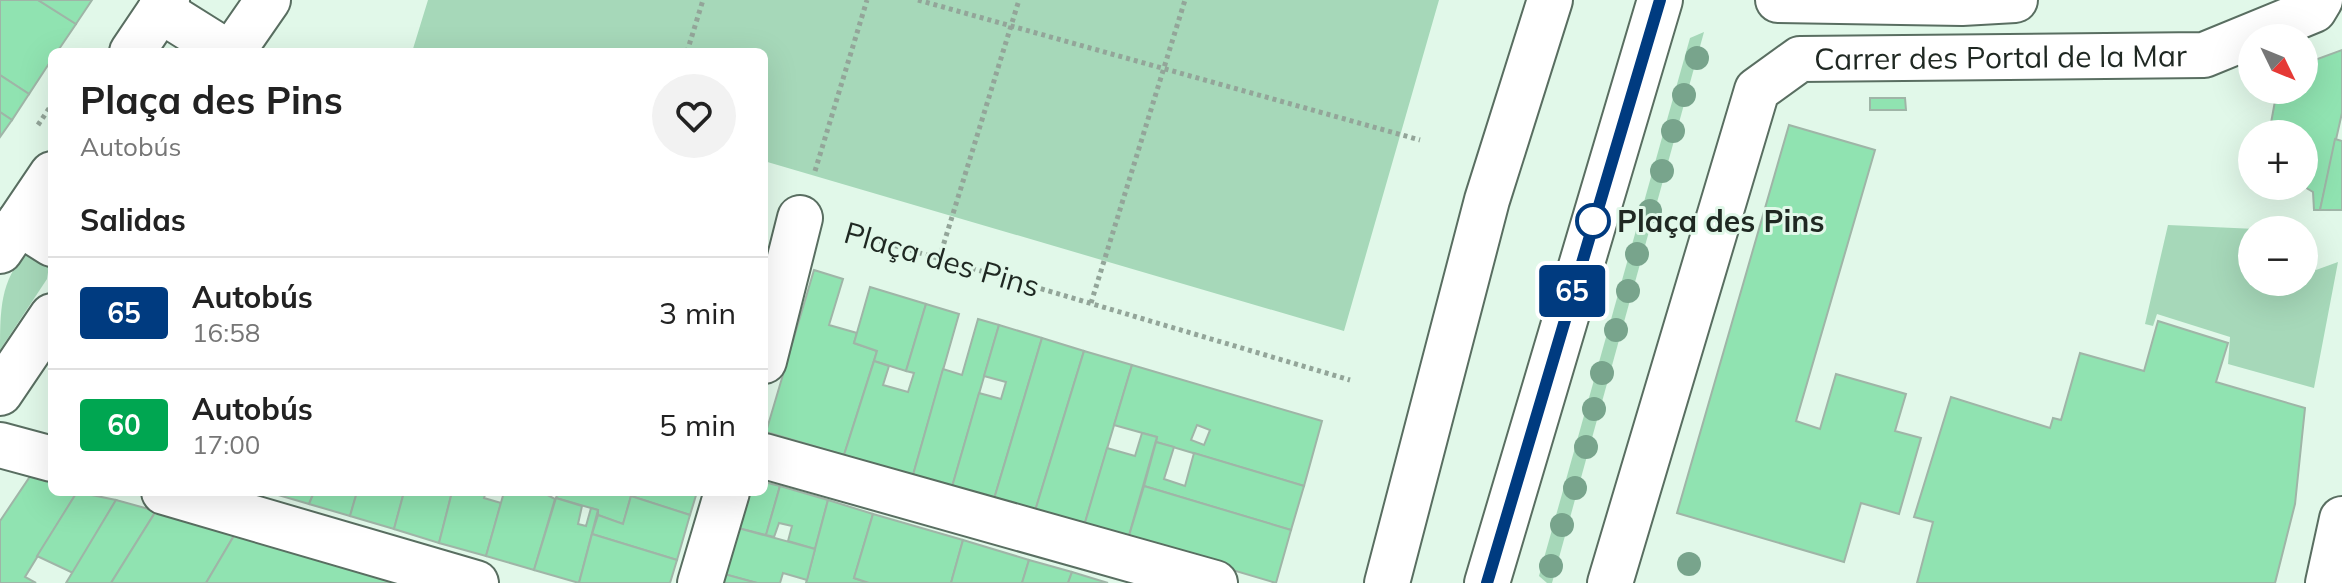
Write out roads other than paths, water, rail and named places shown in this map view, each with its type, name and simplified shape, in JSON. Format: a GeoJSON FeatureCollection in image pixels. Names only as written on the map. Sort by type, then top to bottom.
{"type":"FeatureCollection","features":[{"type":"Feature","properties":{"kind":"street"},"geometry":{"type":"LineString","coordinates":[[232,48],[268,0]]}},
{"type":"Feature","properties":{"kind":"street"},"geometry":{"type":"LineString","coordinates":[[1387,583],[1487,200],[1550,0]]}},
{"type":"Feature","properties":{"kind":"street"},"geometry":{"type":"LineString","coordinates":[[1487,583],[1660,0]]}},
{"type":"Feature","properties":{"kind":"street"},"geometry":{"type":"LineString","coordinates":[[1778,0],[1962,3],[2015,0]]}},
{"type":"Feature","properties":{"kind":"street","name":"Carrer des Portal de la Mar"},"geometry":{"type":"LineString","coordinates":[[1610,583],[1757,90],[1800,59],[2204,55],[2314,10],[2320,0]]}},
{"type":"Feature","properties":{"kind":"street"},"geometry":{"type":"LineString","coordinates":[[135,48],[163,5],[223,48]]}},
{"type":"Feature","properties":{"kind":"street"},"geometry":{"type":"LineString","coordinates":[[24,240],[48,183]]}},
{"type":"Feature","properties":{"kind":"street"},"geometry":{"type":"LineString","coordinates":[[768,345],[800,218]]}},
{"type":"Feature","properties":{"kind":"street"},"geometry":{"type":"LineString","coordinates":[[0,393],[48,322]]}},
{"type":"Feature","properties":{"kind":"street"},"geometry":{"type":"LineString","coordinates":[[0,445],[48,458]]}},
{"type":"Feature","properties":{"kind":"street"},"geometry":{"type":"LineString","coordinates":[[768,457],[1215,583]]}},
{"type":"Feature","properties":{"kind":"street"},"geometry":{"type":"LineString","coordinates":[[178,496],[476,583]]}},
{"type":"Feature","properties":{"kind":"street"},"geometry":{"type":"LineString","coordinates":[[700,583],[726,496]]}},
{"type":"Feature","properties":{"kind":"street"},"geometry":{"type":"LineString","coordinates":[[2328,583],[2342,519]]}},
{"type":"Feature","properties":{"kind":"place","name":"Plaça des Pins"},"geometry":{"type":"Point","coordinates":[1593,221]}}]}
